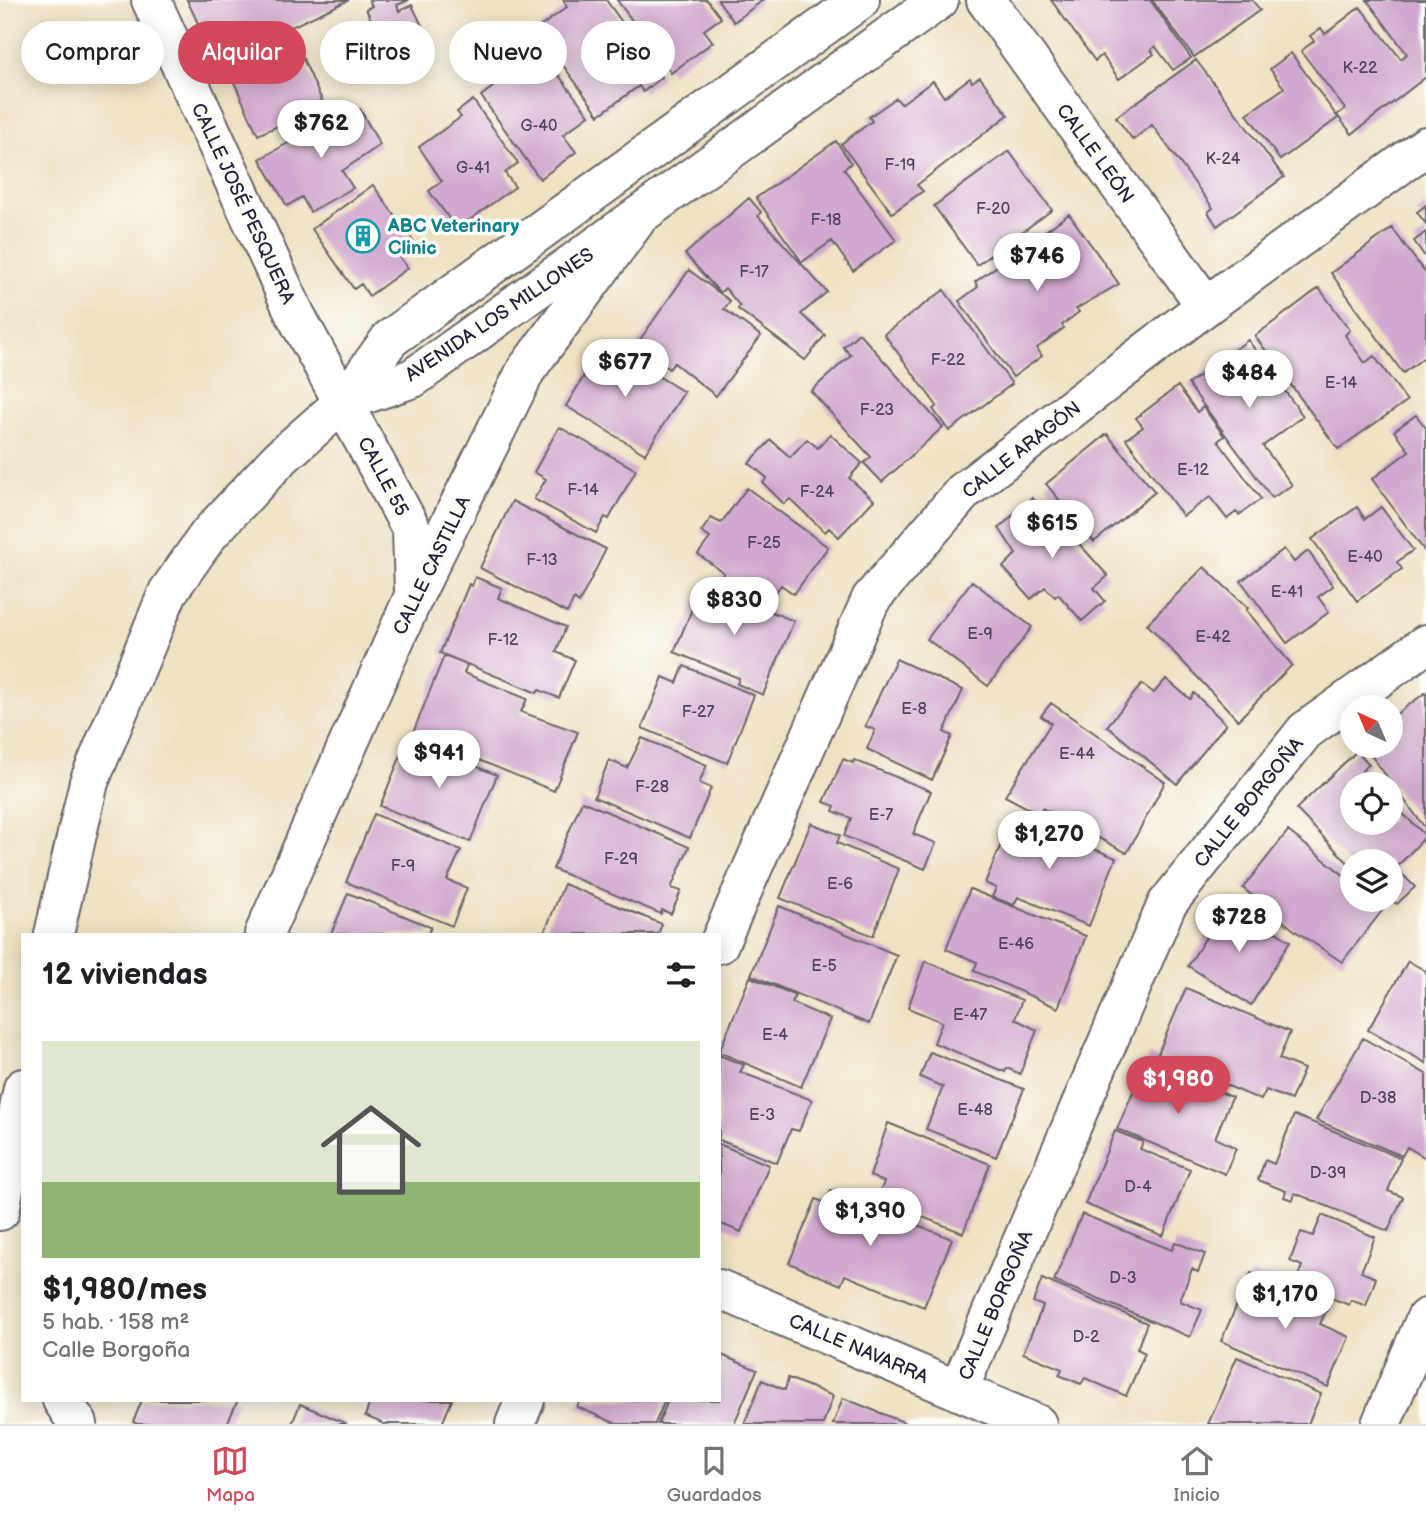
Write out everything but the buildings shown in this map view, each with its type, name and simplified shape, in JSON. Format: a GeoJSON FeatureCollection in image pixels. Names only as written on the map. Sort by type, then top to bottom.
{"type":"FeatureCollection","features":[{"type":"Feature","properties":{"kind":"street","name":"CALLE JOSÉ PESQUERA"},"geometry":{"type":"LineString","coordinates":[[151,0],[295,314],[345,401]]}},
{"type":"Feature","properties":{"kind":"street","name":"AVENIDA LOS MILLONES"},"geometry":{"type":"LineString","coordinates":[[345,401],[390,339],[860,0]]}},
{"type":"Feature","properties":{"kind":"street","name":"AVENIDA LOS MILLONES"},"geometry":{"type":"LineString","coordinates":[[345,401],[413,378],[939,0]]}},
{"type":"Feature","properties":{"kind":"street","name":"CALLE LEÓN"},"geometry":{"type":"LineString","coordinates":[[986,0],[1206,306]]}},
{"type":"Feature","properties":{"kind":"street","name":"CALLE ARAGÓN"},"geometry":{"type":"LineString","coordinates":[[721,938],[871,599],[964,491],[1206,306],[1426,146]]}},
{"type":"Feature","properties":{"kind":"street","name":"CALLE CASTILLA"},"geometry":{"type":"LineString","coordinates":[[264,933],[414,596],[526,370],[638,218]]}},
{"type":"Feature","properties":{"kind":"street","name":"CALLE 55"},"geometry":{"type":"LineString","coordinates":[[345,401],[412,530],[414,596]]}},
{"type":"Feature","properties":{"kind":"street"},"geometry":{"type":"LineString","coordinates":[[54,933],[89,782],[168,592],[209,534],[279,459],[345,401]]}},
{"type":"Feature","properties":{"kind":"street","name":"CALLE BORGOÑA"},"geometry":{"type":"LineString","coordinates":[[958,1391],[1167,904],[1305,732],[1426,644]]}},
{"type":"Feature","properties":{"kind":"street"},"geometry":{"type":"LineString","coordinates":[[0,1211],[21,1099]]}},
{"type":"Feature","properties":{"kind":"street","name":"CALLE NAVARRA"},"geometry":{"type":"LineString","coordinates":[[721,1290],[1037,1424]]}},
{"type":"Feature","properties":{"kind":"street"},"geometry":{"type":"LineString","coordinates":[[1381,1424],[1426,1318]]}},
{"type":"Feature","properties":{"kind":"street"},"geometry":{"type":"LineString","coordinates":[[63,1402],[78,1424]]}},
{"type":"Feature","properties":{"kind":"street"},"geometry":{"type":"LineString","coordinates":[[515,1424],[524,1402]]}},
{"type":"Feature","properties":{"kind":"place","name":"ABC Veterinary Clinic"},"geometry":{"type":"Point","coordinates":[363,236]}}]}
